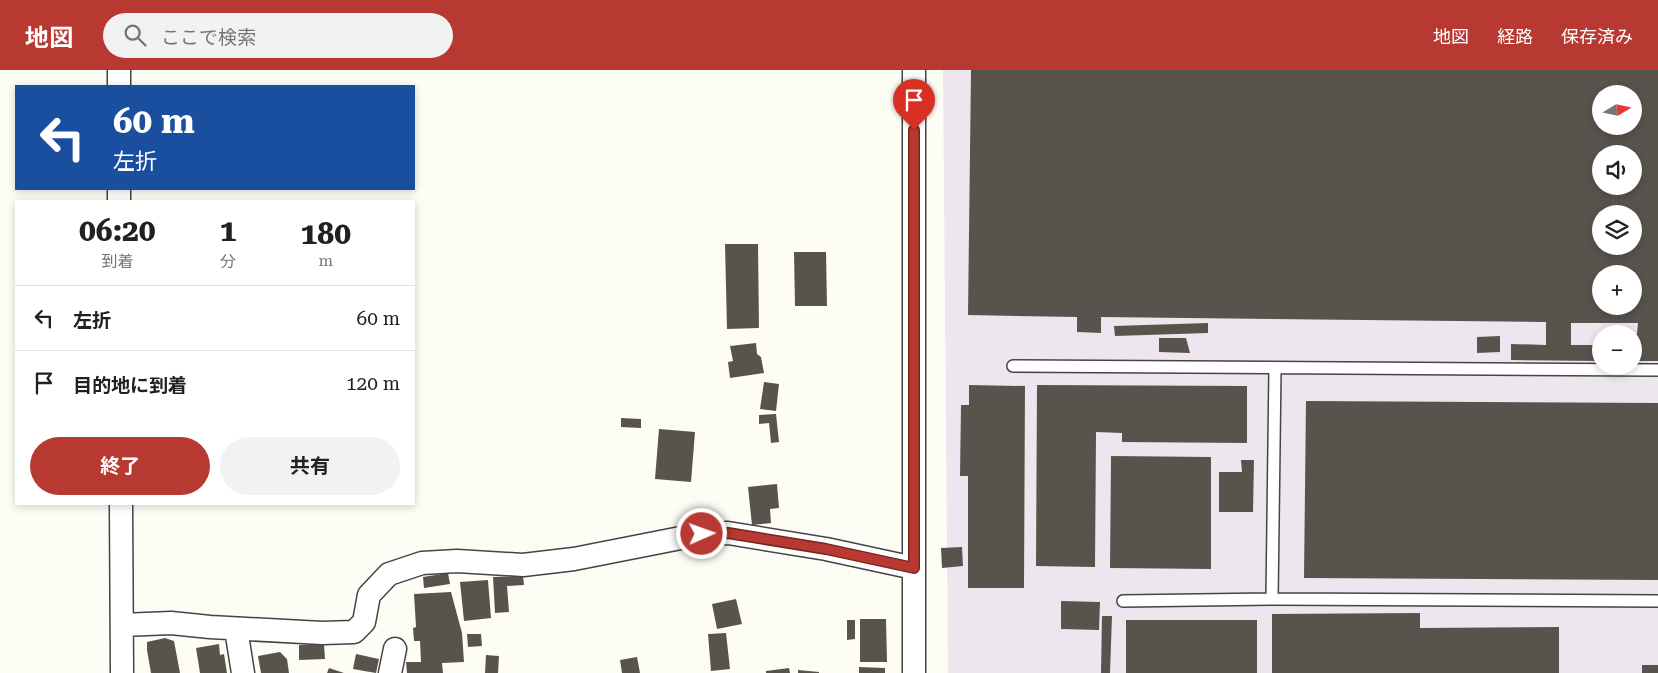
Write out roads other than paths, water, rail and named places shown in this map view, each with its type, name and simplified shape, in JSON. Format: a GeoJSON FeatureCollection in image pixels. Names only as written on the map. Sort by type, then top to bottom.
{"type":"FeatureCollection","features":[{"type":"Feature","properties":{"kind":"street"},"geometry":{"type":"LineString","coordinates":[[118,70],[119,85]]}},
{"type":"Feature","properties":{"kind":"street"},"geometry":{"type":"LineString","coordinates":[[914,70],[914,673]]}},
{"type":"Feature","properties":{"kind":"street"},"geometry":{"type":"LineString","coordinates":[[121,505],[122,673]]}},
{"type":"Feature","properties":{"kind":"street"},"geometry":{"type":"LineString","coordinates":[[122,625],[171,623],[322,633],[354,632],[364,622],[369,595],[389,574],[422,563],[457,561],[523,565],[574,559],[702,534],[728,533],[826,549],[914,568]]}},
{"type":"Feature","properties":{"kind":"street"},"geometry":{"type":"LineString","coordinates":[[236,628],[243,673]]}},
{"type":"Feature","properties":{"kind":"street"},"geometry":{"type":"LineString","coordinates":[[390,673],[395,649]]}},
{"type":"Feature","properties":{"kind":"lane"},"geometry":{"type":"LineString","coordinates":[[1013,366],[1658,370]]}},
{"type":"Feature","properties":{"kind":"lane"},"geometry":{"type":"LineString","coordinates":[[1272,599],[1275,368]]}},
{"type":"Feature","properties":{"kind":"lane"},"geometry":{"type":"LineString","coordinates":[[1123,601],[1272,599],[1658,601]]}}]}
